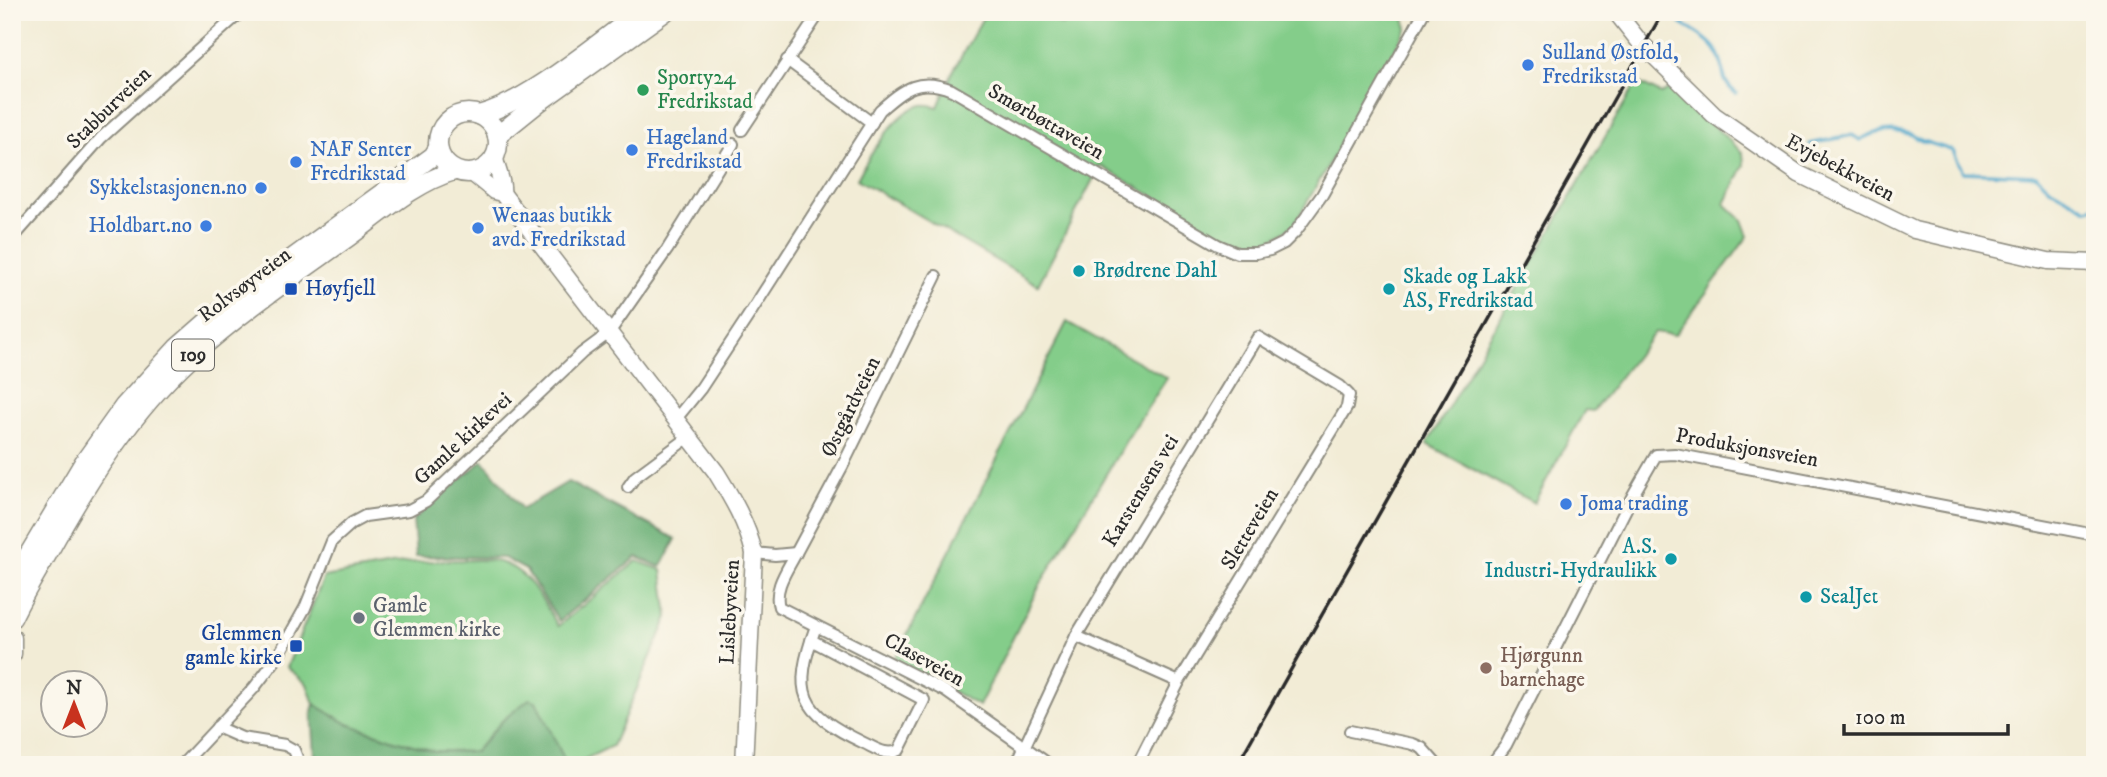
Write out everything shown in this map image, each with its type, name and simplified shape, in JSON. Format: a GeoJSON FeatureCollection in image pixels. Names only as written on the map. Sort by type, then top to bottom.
{"type":"FeatureCollection","features":[{"type":"Feature","properties":{"kind":"main road","name":"109"},"geometry":{"type":"LineString","coordinates":[[438,148],[438,135],[454,116],[467,113],[479,115],[492,111],[529,91],[640,12]]}},
{"type":"Feature","properties":{"kind":"main road"},"geometry":{"type":"LineString","coordinates":[[497,136],[538,103],[665,12]]}},
{"type":"Feature","properties":{"kind":"main road"},"geometry":{"type":"LineString","coordinates":[[479,115],[491,124],[497,136],[495,157]]}},
{"type":"Feature","properties":{"kind":"main road"},"geometry":{"type":"LineString","coordinates":[[438,148],[444,163],[463,172]]}},
{"type":"Feature","properties":{"kind":"main road","name":"Rolvsøyveien"},"geometry":{"type":"LineString","coordinates":[[12,582],[84,462],[124,406],[177,348],[217,313],[433,156],[438,148]]}},
{"type":"Feature","properties":{"kind":"main road","name":"109"},"geometry":{"type":"LineString","coordinates":[[463,172],[486,168],[495,157]]}},
{"type":"Feature","properties":{"kind":"main road","name":"Rolvsøyveien"},"geometry":{"type":"LineString","coordinates":[[12,618],[98,469],[159,389],[228,325],[289,279],[423,185],[463,172]]}},
{"type":"Feature","properties":{"kind":"main road"},"geometry":{"type":"LineString","coordinates":[[12,638],[12,654]]}},
{"type":"Feature","properties":{"kind":"street","name":"Stabburveien"},"geometry":{"type":"LineString","coordinates":[[12,239],[101,138],[241,12]]}},
{"type":"Feature","properties":{"kind":"street"},"geometry":{"type":"LineString","coordinates":[[742,130],[820,12]]}},
{"type":"Feature","properties":{"kind":"street","name":"Evjebekkveien"},"geometry":{"type":"LineString","coordinates":[[1616,12],[1639,41],[1714,115],[1800,174],[1914,230],[2048,261],[2095,263]]}},
{"type":"Feature","properties":{"kind":"street","name":"Smørbøttaveien"},"geometry":{"type":"LineString","coordinates":[[675,420],[701,388],[743,325],[880,110],[903,92],[925,83],[951,90],[1218,245],[1237,253],[1256,253],[1283,243],[1311,214],[1419,14]]}},
{"type":"Feature","properties":{"kind":"street"},"geometry":{"type":"LineString","coordinates":[[787,60],[872,123]]}},
{"type":"Feature","properties":{"kind":"street","name":"Gamle kirkevei"},"geometry":{"type":"LineString","coordinates":[[182,765],[254,688],[277,658],[305,608],[332,541],[352,523],[365,516],[409,510],[426,501],[582,353],[609,333],[667,250],[733,144]]}},
{"type":"Feature","properties":{"kind":"street","name":"Lislebyveien"},"geometry":{"type":"LineString","coordinates":[[495,157],[503,185],[502,193]]}},
{"type":"Feature","properties":{"kind":"street","name":"Lislebyveien"},"geometry":{"type":"LineString","coordinates":[[463,172],[502,193],[689,437],[736,503],[754,553],[744,765]]}},
{"type":"Feature","properties":{"kind":"street","name":"Østgårdveien"},"geometry":{"type":"LineString","coordinates":[[776,598],[796,553],[842,467],[936,276]]}},
{"type":"Feature","properties":{"kind":"street","name":"Karstensens vei"},"geometry":{"type":"LineString","coordinates":[[1016,765],[1076,636],[1258,337],[1340,386],[1349,395]]}},
{"type":"Feature","properties":{"kind":"street","name":"Sletteveien"},"geometry":{"type":"LineString","coordinates":[[1137,765],[1179,682],[1347,407],[1349,395]]}},
{"type":"Feature","properties":{"kind":"street"},"geometry":{"type":"LineString","coordinates":[[628,487],[635,477],[689,437]]}},
{"type":"Feature","properties":{"kind":"street","name":"Produksjonsveien"},"geometry":{"type":"LineString","coordinates":[[1490,765],[1506,745],[1637,486],[1656,455],[1663,453],[1687,456],[2095,535]]}},
{"type":"Feature","properties":{"kind":"street"},"geometry":{"type":"LineString","coordinates":[[754,553],[796,553]]}},
{"type":"Feature","properties":{"kind":"street","name":"Claseveien"},"geometry":{"type":"LineString","coordinates":[[776,598],[779,607],[945,691],[1050,765]]}},
{"type":"Feature","properties":{"kind":"street"},"geometry":{"type":"LineString","coordinates":[[811,640],[925,700],[902,748],[894,758],[835,730],[816,713],[802,682],[803,665],[811,640],[817,626]]}},
{"type":"Feature","properties":{"kind":"street"},"geometry":{"type":"LineString","coordinates":[[1076,636],[1179,682]]}},
{"type":"Feature","properties":{"kind":"street"},"geometry":{"type":"LineString","coordinates":[[217,727],[242,738],[285,745],[294,750],[300,765]]}},
{"type":"Feature","properties":{"kind":"street"},"geometry":{"type":"LineString","coordinates":[[1350,731],[1413,744],[1422,748],[1437,765]]}},
{"type":"Feature","properties":{"kind":"green space"},"geometry":{"type":"Polygon","coordinates":[[[986,12],[1040,12],[1062,25],[1073,12],[1402,12],[1407,28],[1294,225],[1265,244],[1238,245],[1100,166],[1038,285],[857,179],[884,136],[903,115],[922,105],[938,107],[952,73],[986,12]]]}},
{"type":"Feature","properties":{"kind":"green space"},"geometry":{"type":"Polygon","coordinates":[[[1637,82],[1661,94],[1673,88],[1743,153],[1744,165],[1725,204],[1742,220],[1748,236],[1675,335],[1655,332],[1593,411],[1585,410],[1534,503],[1427,444],[1637,82]]]}},
{"type":"Feature","properties":{"kind":"green space"},"geometry":{"type":"Polygon","coordinates":[[[1067,322],[1167,378],[1127,439],[1038,588],[979,706],[894,660],[1067,322]]]}},
{"type":"Feature","properties":{"kind":"green space"},"geometry":{"type":"Polygon","coordinates":[[[483,460],[522,509],[568,482],[676,539],[661,567],[637,557],[559,621],[526,570],[504,558],[416,556],[413,520],[483,460]]]}},
{"type":"Feature","properties":{"kind":"green space"},"geometry":{"type":"Polygon","coordinates":[[[495,561],[517,570],[533,586],[558,626],[637,561],[662,570],[668,617],[612,746],[573,765],[567,765],[503,720],[475,752],[434,751],[348,724],[314,704],[307,684],[287,667],[324,577],[403,563],[495,561]]]}},
{"type":"Feature","properties":{"kind":"green space"},"geometry":{"type":"Polygon","coordinates":[[[529,699],[536,701],[567,765],[324,765],[315,756],[312,711],[314,704],[348,724],[395,740],[434,751],[475,752],[503,720],[529,699]]]}},
{"type":"Feature","properties":{"kind":"waterway"},"geometry":{"type":"LineString","coordinates":[[1679,22],[1711,44],[1720,60],[1727,84],[1736,93]]}},
{"type":"Feature","properties":{"kind":"waterway"},"geometry":{"type":"LineString","coordinates":[[1810,144],[1852,135],[1860,140],[1877,133],[1904,132],[1953,151],[1963,172],[2036,175],[2051,189],[2087,209],[2095,207]]}},
{"type":"Feature","properties":{"kind":"railway"},"geometry":{"type":"LineString","coordinates":[[1237,765],[1663,12]]}},
{"type":"Feature","properties":{"kind":"place","name":"Sulland Østfold, Fredrikstad"},"geometry":{"type":"Point","coordinates":[1528,65]}},
{"type":"Feature","properties":{"kind":"place","name":"Sporty24 Fredrikstad"},"geometry":{"type":"Point","coordinates":[643,90]}},
{"type":"Feature","properties":{"kind":"place","name":"Hageland Fredrikstad"},"geometry":{"type":"Point","coordinates":[632,150]}},
{"type":"Feature","properties":{"kind":"place","name":"NAF Senter Fredrikstad"},"geometry":{"type":"Point","coordinates":[296,162]}},
{"type":"Feature","properties":{"kind":"place","name":"Sykkelstasjonen.no"},"geometry":{"type":"Point","coordinates":[261,188]}},
{"type":"Feature","properties":{"kind":"place","name":"Holdbart.no"},"geometry":{"type":"Point","coordinates":[206,226]}},
{"type":"Feature","properties":{"kind":"place","name":"Wenaas butikk avd. Fredrikstad"},"geometry":{"type":"Point","coordinates":[478,228]}},
{"type":"Feature","properties":{"kind":"place","name":"Brødrene Dahl"},"geometry":{"type":"Point","coordinates":[1079,271]}},
{"type":"Feature","properties":{"kind":"place","name":"Høyfjell"},"geometry":{"type":"Point","coordinates":[291,289]}},
{"type":"Feature","properties":{"kind":"place","name":"Skade og Lakk AS, Fredrikstad"},"geometry":{"type":"Point","coordinates":[1389,289]}},
{"type":"Feature","properties":{"kind":"place","name":"Joma trading"},"geometry":{"type":"Point","coordinates":[1566,504]}},
{"type":"Feature","properties":{"kind":"place","name":"A.S. Industri-Hydraulikk"},"geometry":{"type":"Point","coordinates":[1671,559]}},
{"type":"Feature","properties":{"kind":"place","name":"SealJet"},"geometry":{"type":"Point","coordinates":[1806,597]}},
{"type":"Feature","properties":{"kind":"place","name":"Gamle Glemmen kirke"},"geometry":{"type":"Point","coordinates":[359,618]}},
{"type":"Feature","properties":{"kind":"place","name":"Glemmen gamle kirke"},"geometry":{"type":"Point","coordinates":[296,646]}},
{"type":"Feature","properties":{"kind":"place","name":"Hjørgunn barnehage"},"geometry":{"type":"Point","coordinates":[1486,668]}}]}
